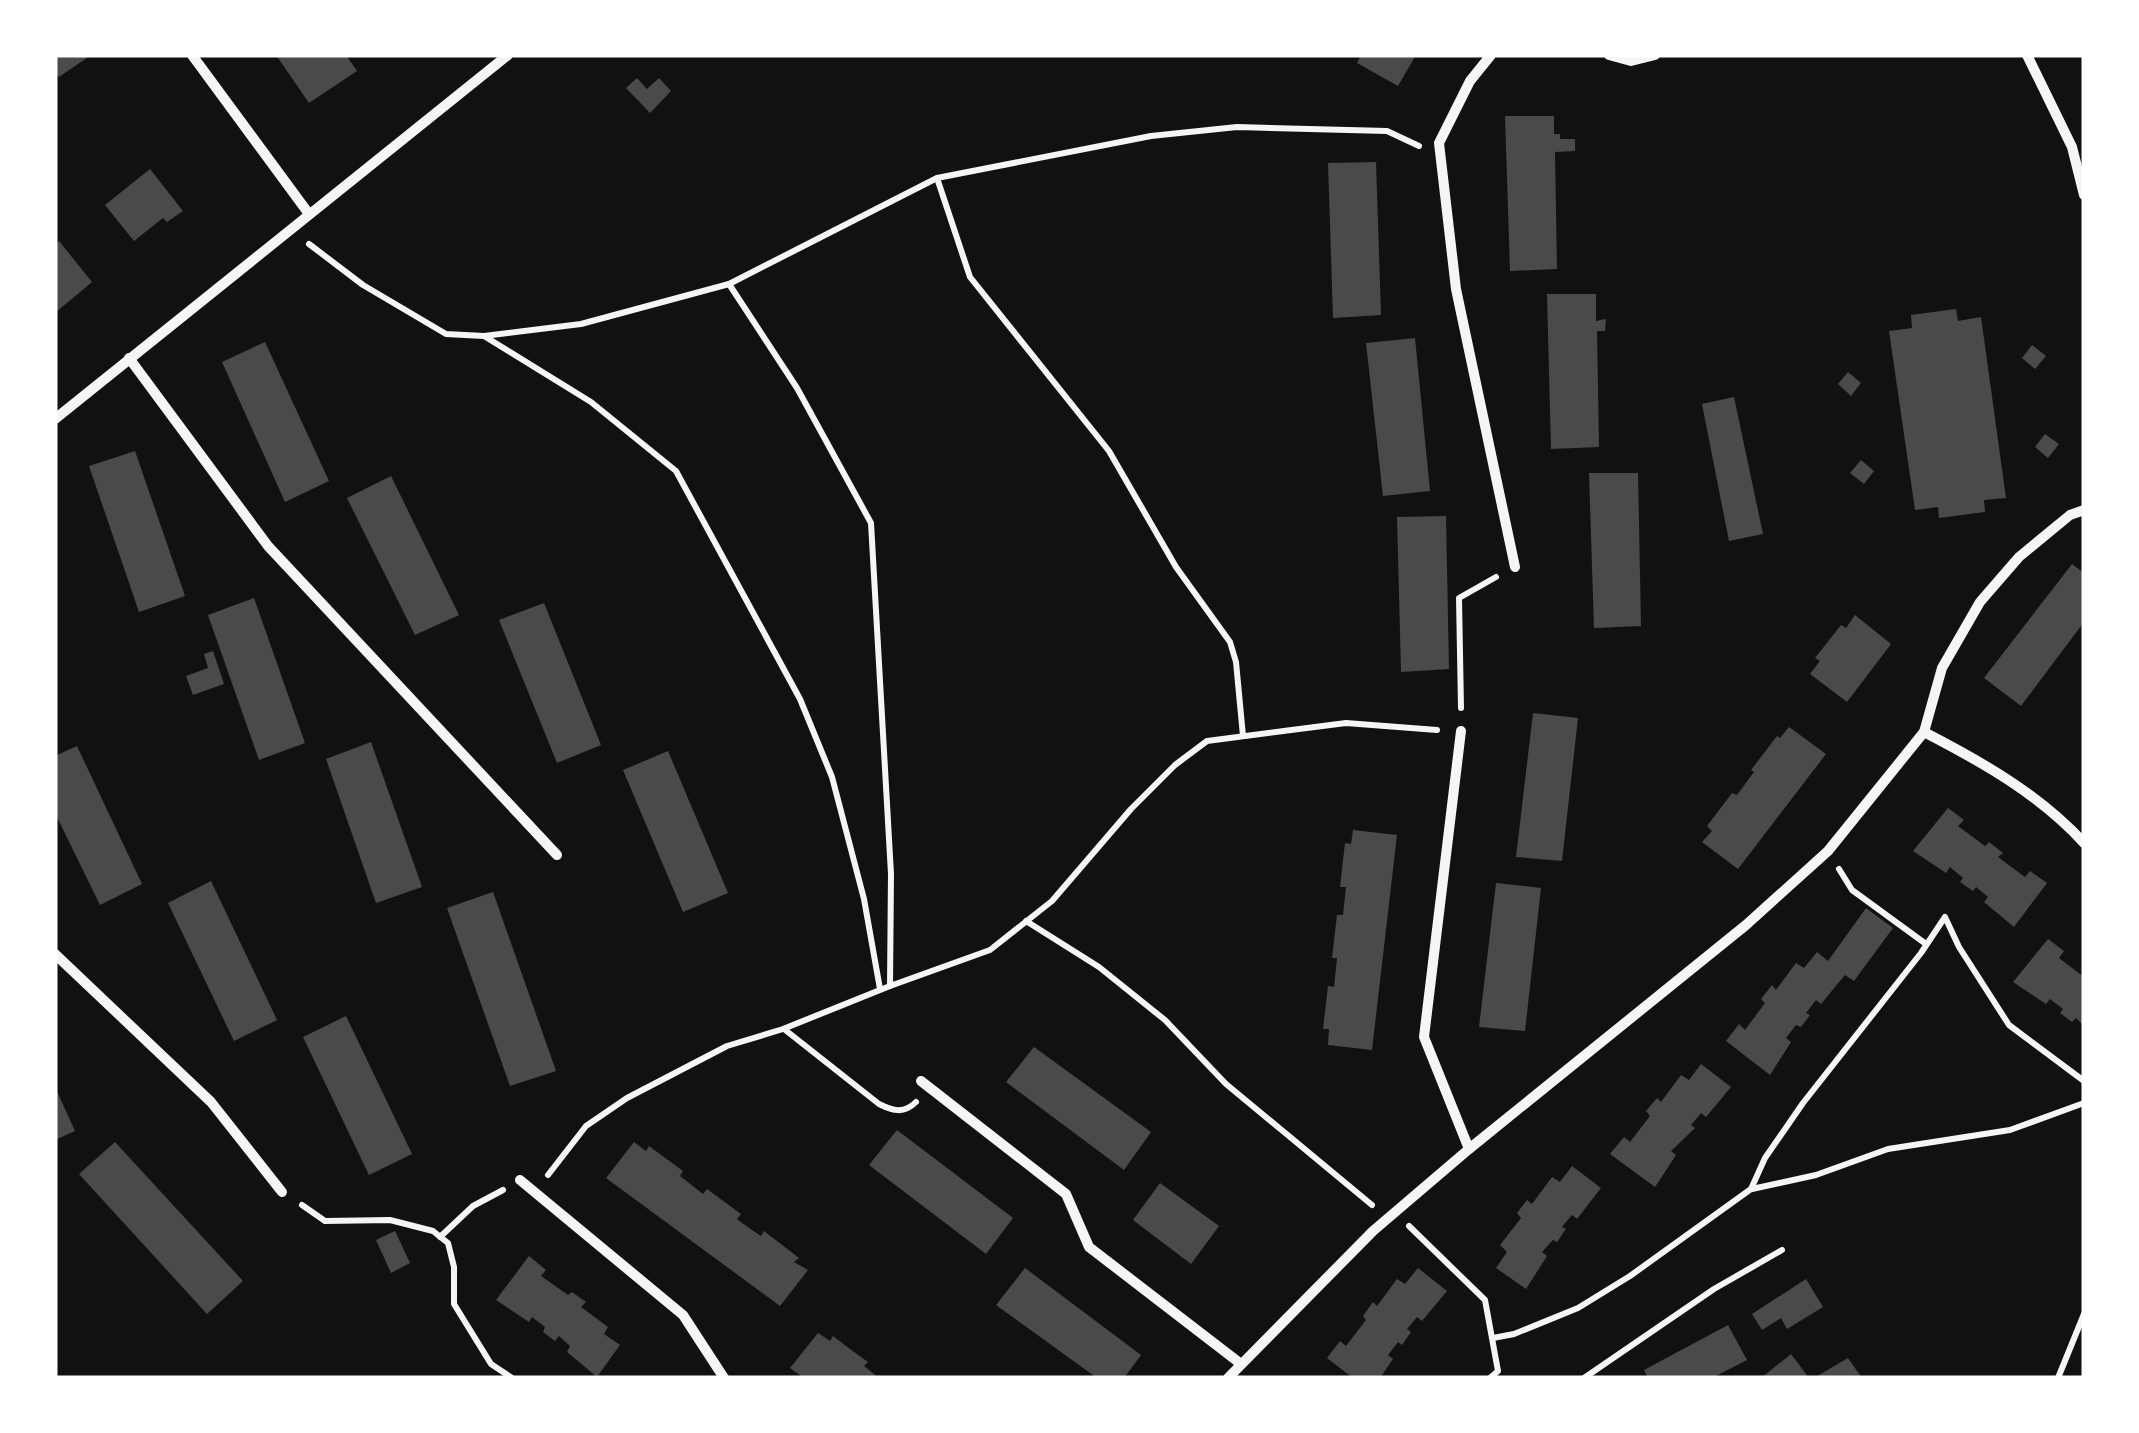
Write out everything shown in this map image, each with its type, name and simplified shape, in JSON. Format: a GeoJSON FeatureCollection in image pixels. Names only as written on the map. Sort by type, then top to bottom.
{"type":"FeatureCollection","features":[{"type":"Feature","properties":{"kind":"street"},"geometry":{"type":"LineString","coordinates":[[192,55],[309,214]]}},
{"type":"Feature","properties":{"kind":"street"},"geometry":{"type":"LineString","coordinates":[[55,418],[508,55]]}},
{"type":"Feature","properties":{"kind":"street"},"geometry":{"type":"LineString","coordinates":[[1491,55],[1470,81],[1439,143],[1456,289],[1515,567]]}},
{"type":"Feature","properties":{"kind":"street"},"geometry":{"type":"LineString","coordinates":[[1610,55],[1631,61],[1655,55]]}},
{"type":"Feature","properties":{"kind":"street"},"geometry":{"type":"LineString","coordinates":[[2027,55],[2072,146],[2084,195]]}},
{"type":"Feature","properties":{"kind":"street"},"geometry":{"type":"LineString","coordinates":[[129,358],[268,546],[557,854]]}},
{"type":"Feature","properties":{"kind":"street"},"geometry":{"type":"LineString","coordinates":[[1228,1378],[1390,1216],[1746,925],[1828,852],[1924,732],[1942,668],[1980,602],[2019,556],[2070,515],[2084,510]]}},
{"type":"Feature","properties":{"kind":"street"},"geometry":{"type":"LineString","coordinates":[[1461,731],[1424,1037],[1469,1149]]}},
{"type":"Feature","properties":{"kind":"street"},"geometry":{"type":"LineString","coordinates":[[1924,732],[2002,775],[2082,838]]}},
{"type":"Feature","properties":{"kind":"street"},"geometry":{"type":"LineString","coordinates":[[55,954],[211,1102],[282,1192]]}},
{"type":"Feature","properties":{"kind":"street"},"geometry":{"type":"LineString","coordinates":[[926,1084],[1066,1194],[1089,1247],[1241,1364]]}},
{"type":"Feature","properties":{"kind":"street"},"geometry":{"type":"LineString","coordinates":[[520,1180],[683,1315],[724,1378]]}},
{"type":"Feature","properties":{"kind":"path"},"geometry":{"type":"LineString","coordinates":[[290,229],[363,285],[446,334],[484,336],[581,324],[729,284],[937,178],[1151,136],[1237,127],[1387,131],[1440,156]]}},
{"type":"Feature","properties":{"kind":"path"},"geometry":{"type":"LineString","coordinates":[[937,178],[970,277],[1109,451],[1176,568],[1230,642],[1236,662],[1243,736]]}},
{"type":"Feature","properties":{"kind":"path"},"geometry":{"type":"LineString","coordinates":[[729,284],[797,388],[870,523],[891,874],[890,986]]}},
{"type":"Feature","properties":{"kind":"path"},"geometry":{"type":"LineString","coordinates":[[484,336],[591,402],[676,472],[800,699],[832,776],[864,899],[880,989]]}},
{"type":"Feature","properties":{"kind":"path"},"geometry":{"type":"LineString","coordinates":[[534,1192],[586,1126],[627,1098],[728,1046],[990,950],[1052,901],[1131,808],[1175,765],[1208,742],[1346,724],[1461,731],[1459,598],[1515,567]]}},
{"type":"Feature","properties":{"kind":"path"},"geometry":{"type":"LineString","coordinates":[[1828,852],[1852,890],[1926,944]]}},
{"type":"Feature","properties":{"kind":"path"},"geometry":{"type":"LineString","coordinates":[[1751,1189],[1765,1158],[1804,1103],[1945,917],[1959,947],[2009,1026],[2084,1081]]}},
{"type":"Feature","properties":{"kind":"path"},"geometry":{"type":"LineString","coordinates":[[1026,921],[1100,967],[1165,1020],[1226,1084],[1390,1216],[1485,1300],[1498,1372],[1490,1378]]}},
{"type":"Feature","properties":{"kind":"path"},"geometry":{"type":"LineString","coordinates":[[783,1028],[879,1104],[894,1111],[913,1106],[926,1084]]}},
{"type":"Feature","properties":{"kind":"path"},"geometry":{"type":"LineString","coordinates":[[1493,1338],[1514,1334],[1578,1308],[1645,1266],[1751,1189],[1816,1175],[1888,1149],[2010,1130],[2084,1103]]}},
{"type":"Feature","properties":{"kind":"path"},"geometry":{"type":"LineString","coordinates":[[440,1237],[473,1206],[520,1180]]}},
{"type":"Feature","properties":{"kind":"path"},"geometry":{"type":"LineString","coordinates":[[282,1192],[325,1221],[390,1220],[433,1231],[448,1243],[454,1266],[454,1304],[491,1364],[512,1378]]}},
{"type":"Feature","properties":{"kind":"path"},"geometry":{"type":"LineString","coordinates":[[1584,1378],[1714,1289],[1782,1250]]}},
{"type":"Feature","properties":{"kind":"path"},"geometry":{"type":"LineString","coordinates":[[2058,1378],[2084,1314]]}},
{"type":"Feature","properties":{"kind":"building"},"geometry":{"type":"Polygon","coordinates":[[[55,55],[91,55],[59,77],[55,72],[55,55]]]}},
{"type":"Feature","properties":{"kind":"building"},"geometry":{"type":"Polygon","coordinates":[[[276,55],[346,55],[357,71],[309,103],[276,55]]]}},
{"type":"Feature","properties":{"kind":"building"},"geometry":{"type":"Polygon","coordinates":[[[1361,55],[1416,55],[1398,86],[1357,63],[1361,55]]]}},
{"type":"Feature","properties":{"kind":"building"},"geometry":{"type":"Polygon","coordinates":[[[637,78],[647,89],[659,78],[671,91],[650,113],[626,88],[637,78]]]}},
{"type":"Feature","properties":{"kind":"building"},"geometry":{"type":"Polygon","coordinates":[[[1505,116],[1554,116],[1554,134],[1560,134],[1560,139],[1575,139],[1575,151],[1555,152],[1557,269],[1510,271],[1505,116]]]}},
{"type":"Feature","properties":{"kind":"building"},"geometry":{"type":"Polygon","coordinates":[[[1376,162],[1381,315],[1333,318],[1328,163],[1376,162]]]}},
{"type":"Feature","properties":{"kind":"building"},"geometry":{"type":"Polygon","coordinates":[[[150,169],[183,211],[167,222],[163,218],[134,241],[105,205],[150,169]]]}},
{"type":"Feature","properties":{"kind":"building"},"geometry":{"type":"Polygon","coordinates":[[[59,241],[92,282],[55,313],[55,245],[59,241]]]}},
{"type":"Feature","properties":{"kind":"building"},"geometry":{"type":"Polygon","coordinates":[[[1547,294],[1596,294],[1596,321],[1606,319],[1605,331],[1597,331],[1599,447],[1551,449],[1547,294]]]}},
{"type":"Feature","properties":{"kind":"building"},"geometry":{"type":"Polygon","coordinates":[[[1956,309],[1958,321],[1981,317],[2006,498],[1984,500],[1985,512],[1939,518],[1938,507],[1915,510],[1889,331],[1912,328],[1911,315],[1956,309]]]}},
{"type":"Feature","properties":{"kind":"building"},"geometry":{"type":"Polygon","coordinates":[[[1415,338],[1430,491],[1383,496],[1366,343],[1415,338]]]}},
{"type":"Feature","properties":{"kind":"building"},"geometry":{"type":"Polygon","coordinates":[[[265,342],[329,481],[285,502],[222,362],[265,342]]]}},
{"type":"Feature","properties":{"kind":"building"},"geometry":{"type":"Polygon","coordinates":[[[2032,345],[2046,356],[2035,369],[2022,358],[2032,345]]]}},
{"type":"Feature","properties":{"kind":"building"},"geometry":{"type":"Polygon","coordinates":[[[1848,372],[1861,383],[1851,396],[1838,384],[1848,372]]]}},
{"type":"Feature","properties":{"kind":"building"},"geometry":{"type":"Polygon","coordinates":[[[1734,397],[1763,534],[1729,541],[1702,404],[1734,397]]]}},
{"type":"Feature","properties":{"kind":"building"},"geometry":{"type":"Polygon","coordinates":[[[2045,434],[2059,444],[2048,458],[2035,447],[2045,434]]]}},
{"type":"Feature","properties":{"kind":"building"},"geometry":{"type":"Polygon","coordinates":[[[135,451],[185,596],[139,612],[89,466],[135,451]]]}},
{"type":"Feature","properties":{"kind":"building"},"geometry":{"type":"Polygon","coordinates":[[[1861,460],[1874,471],[1864,484],[1850,473],[1861,460]]]}},
{"type":"Feature","properties":{"kind":"building"},"geometry":{"type":"Polygon","coordinates":[[[1589,473],[1638,473],[1641,626],[1594,628],[1589,473]]]}},
{"type":"Feature","properties":{"kind":"building"},"geometry":{"type":"Polygon","coordinates":[[[391,476],[459,615],[415,635],[347,498],[391,476]]]}},
{"type":"Feature","properties":{"kind":"building"},"geometry":{"type":"Polygon","coordinates":[[[1446,516],[1449,669],[1401,672],[1397,517],[1446,516]]]}},
{"type":"Feature","properties":{"kind":"building"},"geometry":{"type":"Polygon","coordinates":[[[2072,564],[2084,573],[2084,622],[2021,706],[1984,678],[2072,564]]]}},
{"type":"Feature","properties":{"kind":"building"},"geometry":{"type":"Polygon","coordinates":[[[254,598],[305,743],[259,760],[208,615],[254,598]]]}},
{"type":"Feature","properties":{"kind":"building"},"geometry":{"type":"Polygon","coordinates":[[[544,603],[601,745],[557,763],[499,620],[544,603]]]}},
{"type":"Feature","properties":{"kind":"building"},"geometry":{"type":"Polygon","coordinates":[[[1855,615],[1891,644],[1847,702],[1810,674],[1820,661],[1815,658],[1841,625],[1846,628],[1855,615]]]}},
{"type":"Feature","properties":{"kind":"building"},"geometry":{"type":"Polygon","coordinates":[[[213,651],[224,684],[193,695],[186,676],[208,668],[204,654],[213,651]]]}},
{"type":"Feature","properties":{"kind":"building"},"geometry":{"type":"Polygon","coordinates":[[[1533,713],[1578,718],[1562,861],[1516,857],[1533,713]]]}},
{"type":"Feature","properties":{"kind":"building"},"geometry":{"type":"Polygon","coordinates":[[[1789,727],[1826,754],[1738,869],[1702,842],[1712,831],[1707,826],[1732,793],[1737,795],[1777,736],[1780,738],[1789,727]]]}},
{"type":"Feature","properties":{"kind":"building"},"geometry":{"type":"Polygon","coordinates":[[[371,742],[422,887],[376,903],[326,759],[371,742]]]}},
{"type":"Feature","properties":{"kind":"building"},"geometry":{"type":"Polygon","coordinates":[[[77,746],[142,884],[100,905],[55,813],[55,756],[77,746]]]}},
{"type":"Feature","properties":{"kind":"building"},"geometry":{"type":"Polygon","coordinates":[[[668,751],[728,893],[683,912],[623,770],[668,751]]]}},
{"type":"Feature","properties":{"kind":"building"},"geometry":{"type":"Polygon","coordinates":[[[1948,808],[1964,820],[1958,826],[1985,846],[1989,842],[2003,853],[1998,857],[2025,877],[2030,871],[2047,883],[2014,927],[1984,902],[1988,897],[1976,887],[1973,891],[1960,882],[1963,878],[1950,867],[1946,873],[1913,851],[1948,808]]]}},
{"type":"Feature","properties":{"kind":"building"},"geometry":{"type":"Polygon","coordinates":[[[1353,830],[1397,835],[1372,1050],[1328,1045],[1329,1029],[1323,1029],[1328,986],[1334,987],[1337,958],[1332,958],[1337,915],[1343,915],[1346,887],[1340,887],[1345,843],[1351,844],[1353,830]]]}},
{"type":"Feature","properties":{"kind":"building"},"geometry":{"type":"Polygon","coordinates":[[[211,881],[277,1020],[234,1041],[168,903],[211,881]]]}},
{"type":"Feature","properties":{"kind":"building"},"geometry":{"type":"Polygon","coordinates":[[[1496,883],[1541,888],[1525,1031],[1479,1027],[1496,883]]]}},
{"type":"Feature","properties":{"kind":"building"},"geometry":{"type":"Polygon","coordinates":[[[493,892],[556,1071],[510,1086],[447,908],[493,892]]]}},
{"type":"Feature","properties":{"kind":"building"},"geometry":{"type":"Polygon","coordinates":[[[1866,908],[1893,928],[1854,981],[1845,975],[1821,1004],[1816,1000],[1801,1027],[1796,1025],[1786,1038],[1791,1042],[1770,1075],[1726,1041],[1739,1024],[1745,1030],[1765,1003],[1761,999],[1772,985],[1776,990],[1796,963],[1804,968],[1817,952],[1828,961],[1866,908]]]}},
{"type":"Feature","properties":{"kind":"building"},"geometry":{"type":"Polygon","coordinates":[[[2048,939],[2064,951],[2059,958],[2084,977],[2084,1026],[2076,1018],[2072,1022],[2060,1013],[2063,1009],[2050,999],[2046,1004],[2013,982],[2048,939]]]}},
{"type":"Feature","properties":{"kind":"building"},"geometry":{"type":"Polygon","coordinates":[[[346,1016],[412,1154],[369,1175],[303,1037],[346,1016]]]}},
{"type":"Feature","properties":{"kind":"building"},"geometry":{"type":"Polygon","coordinates":[[[1034,1047],[1151,1132],[1124,1170],[1006,1082],[1034,1047]]]}},
{"type":"Feature","properties":{"kind":"building"},"geometry":{"type":"Polygon","coordinates":[[[1701,1064],[1731,1087],[1706,1117],[1701,1113],[1691,1125],[1695,1128],[1671,1151],[1676,1155],[1655,1187],[1610,1154],[1624,1137],[1630,1142],[1650,1116],[1646,1111],[1657,1098],[1661,1102],[1681,1075],[1689,1080],[1701,1064]]]}},
{"type":"Feature","properties":{"kind":"building"},"geometry":{"type":"Polygon","coordinates":[[[55,1087],[75,1131],[55,1140],[55,1087]]]}},
{"type":"Feature","properties":{"kind":"building"},"geometry":{"type":"Polygon","coordinates":[[[897,1130],[1013,1218],[986,1254],[869,1165],[897,1130]]]}},
{"type":"Feature","properties":{"kind":"building"},"geometry":{"type":"Polygon","coordinates":[[[115,1142],[243,1281],[207,1314],[79,1174],[115,1142]]]}},
{"type":"Feature","properties":{"kind":"building"},"geometry":{"type":"Polygon","coordinates":[[[634,1142],[646,1151],[649,1146],[683,1171],[680,1176],[703,1194],[707,1189],[741,1214],[737,1219],[761,1236],[764,1231],[799,1258],[794,1262],[808,1270],[780,1306],[606,1178],[634,1142]]]}},
{"type":"Feature","properties":{"kind":"building"},"geometry":{"type":"Polygon","coordinates":[[[1572,1166],[1601,1188],[1577,1219],[1572,1215],[1562,1227],[1566,1229],[1557,1242],[1553,1240],[1542,1252],[1547,1256],[1526,1289],[1496,1268],[1507,1252],[1500,1245],[1521,1218],[1517,1213],[1527,1200],[1532,1204],[1552,1177],[1560,1182],[1572,1166]]]}},
{"type":"Feature","properties":{"kind":"building"},"geometry":{"type":"Polygon","coordinates":[[[1160,1183],[1219,1226],[1191,1264],[1133,1220],[1160,1183]]]}},
{"type":"Feature","properties":{"kind":"building"},"geometry":{"type":"Polygon","coordinates":[[[395,1231],[410,1263],[391,1273],[376,1240],[395,1231]]]}},
{"type":"Feature","properties":{"kind":"building"},"geometry":{"type":"Polygon","coordinates":[[[529,1256],[546,1270],[541,1276],[586,1302],[581,1307],[608,1327],[604,1334],[620,1345],[597,1377],[567,1352],[570,1346],[559,1336],[555,1341],[532,1317],[529,1322],[496,1300],[529,1256]]]}},
{"type":"Feature","properties":{"kind":"building"},"geometry":{"type":"Polygon","coordinates":[[[1025,1268],[1141,1355],[1124,1378],[1097,1378],[996,1305],[1025,1268]]]}},
{"type":"Feature","properties":{"kind":"building"},"geometry":{"type":"Polygon","coordinates":[[[1418,1268],[1447,1291],[1422,1321],[1417,1317],[1407,1329],[1411,1332],[1388,1355],[1393,1359],[1380,1378],[1353,1378],[1327,1358],[1340,1341],[1346,1346],[1366,1320],[1363,1316],[1373,1302],[1377,1306],[1397,1279],[1405,1284],[1418,1268]]]}},
{"type":"Feature","properties":{"kind":"building"},"geometry":{"type":"Polygon","coordinates":[[[1806,1279],[1823,1307],[1787,1329],[1781,1318],[1762,1330],[1752,1314],[1806,1279]]]}},
{"type":"Feature","properties":{"kind":"building"},"geometry":{"type":"Polygon","coordinates":[[[1728,1325],[1747,1360],[1712,1378],[1648,1378],[1644,1370],[1728,1325]]]}},
{"type":"Feature","properties":{"kind":"building"},"geometry":{"type":"Polygon","coordinates":[[[818,1333],[830,1341],[833,1336],[868,1362],[864,1366],[879,1378],[804,1378],[790,1368],[818,1333]]]}},
{"type":"Feature","properties":{"kind":"building"},"geometry":{"type":"Polygon","coordinates":[[[1791,1354],[1809,1378],[1761,1378],[1791,1354]]]}},
{"type":"Feature","properties":{"kind":"building"},"geometry":{"type":"Polygon","coordinates":[[[1848,1358],[1862,1378],[1814,1378],[1848,1358]]]}}]}
